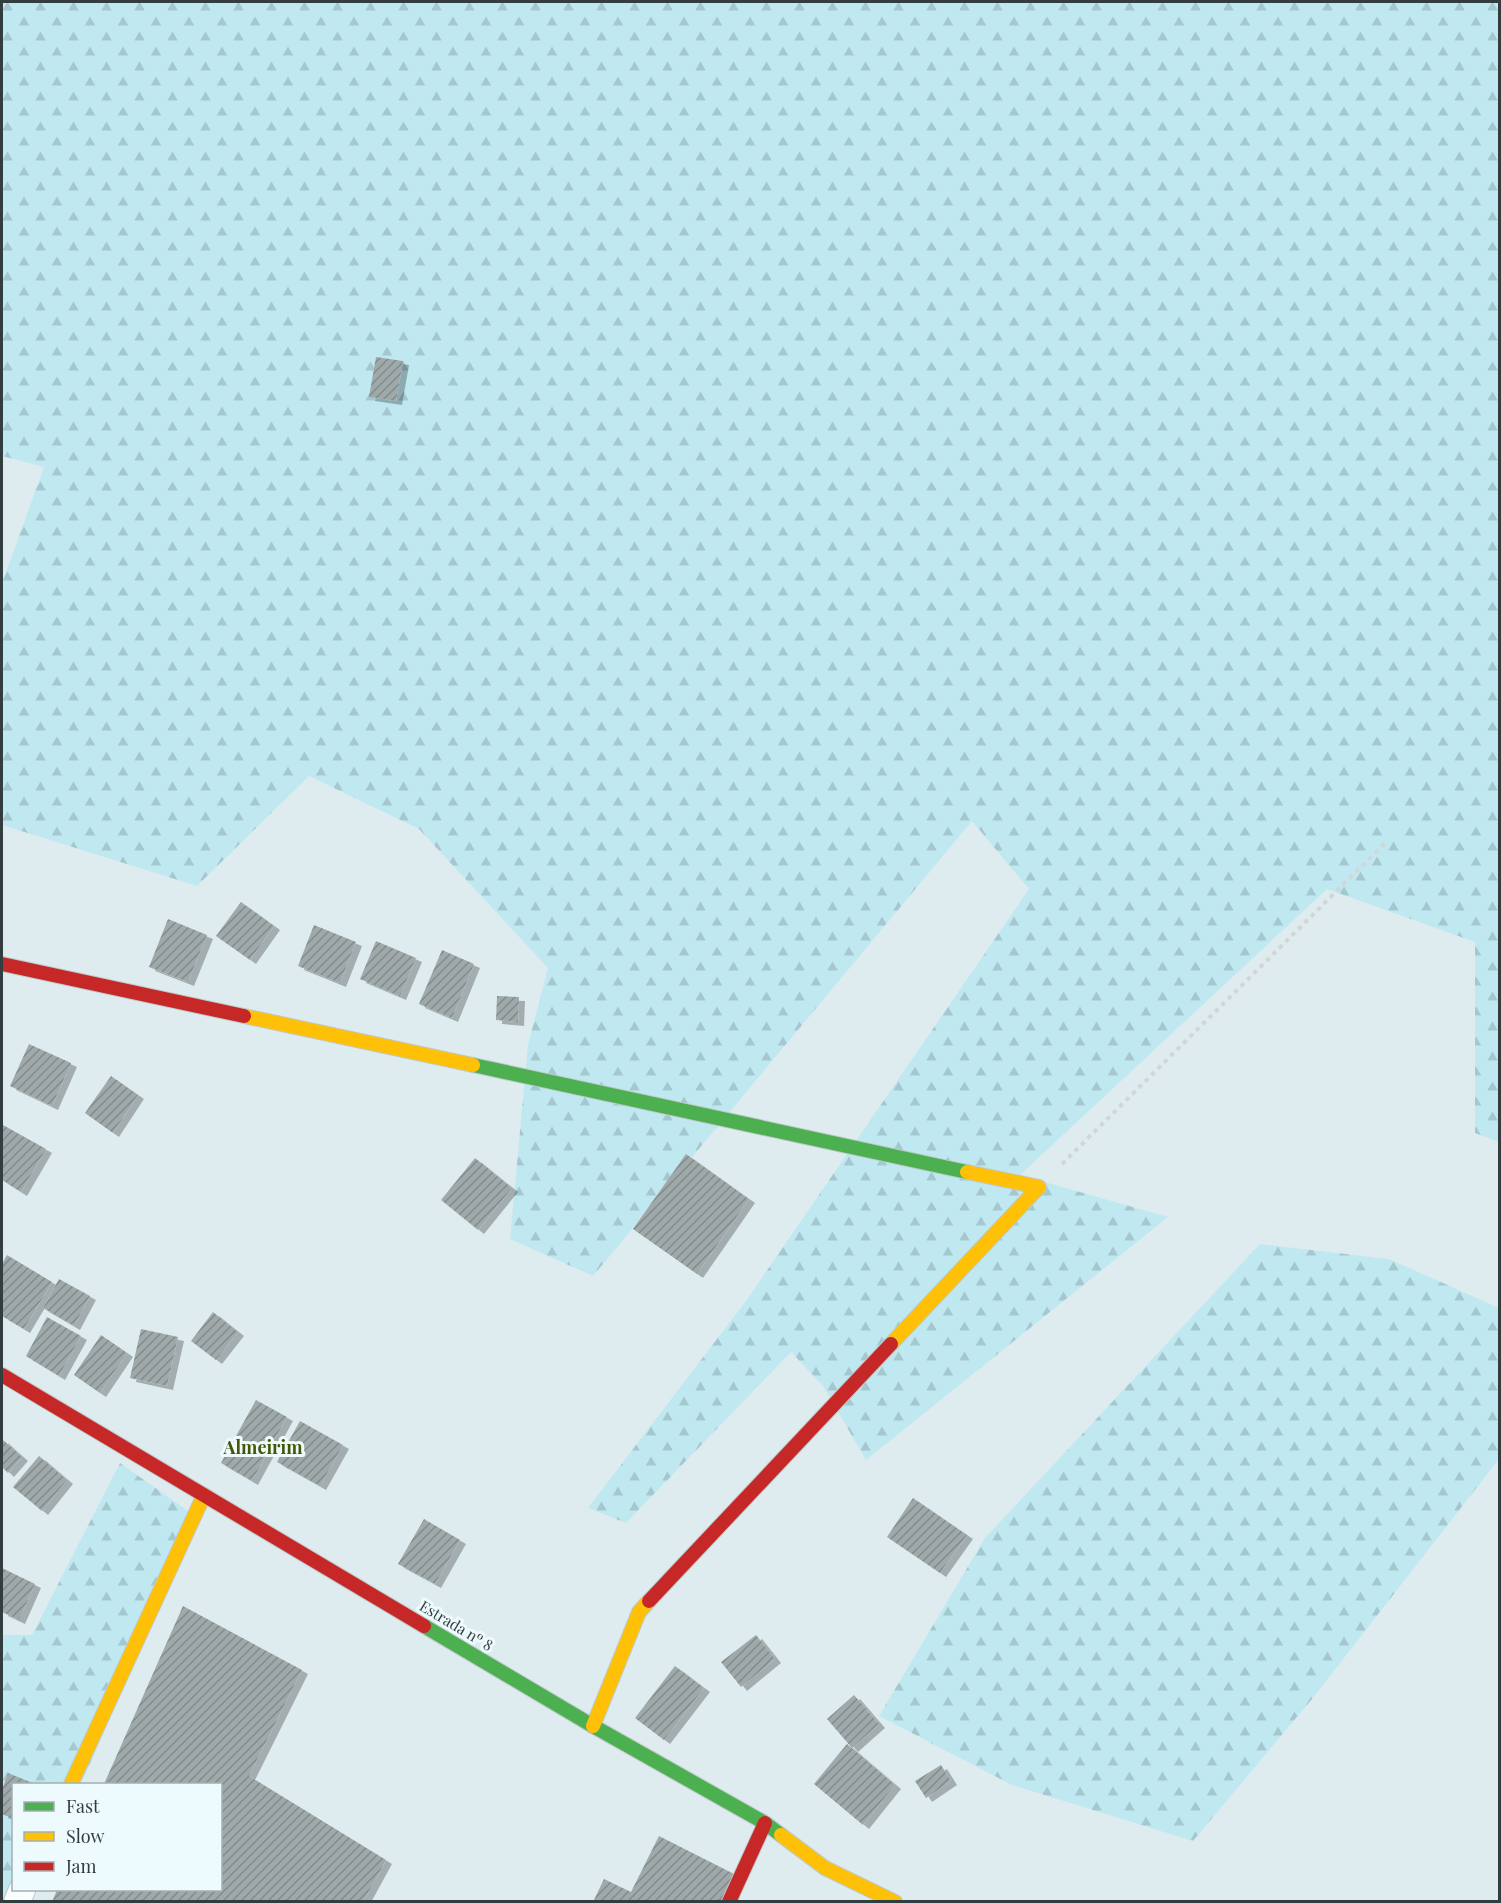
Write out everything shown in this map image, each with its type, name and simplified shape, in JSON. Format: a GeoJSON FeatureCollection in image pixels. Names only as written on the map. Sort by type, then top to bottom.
{"type":"FeatureCollection","features":[{"type":"Feature","properties":{"kind":"street"},"geometry":{"type":"LineString","coordinates":[[2,964],[1039,1187]]}},
{"type":"Feature","properties":{"kind":"street"},"geometry":{"type":"LineString","coordinates":[[593,1726],[639,1612],[1039,1187]]}},
{"type":"Feature","properties":{"kind":"street","name":"Estrada nº 8"},"geometry":{"type":"LineString","coordinates":[[2,1376],[593,1726],[765,1823],[825,1868],[895,1902]]}},
{"type":"Feature","properties":{"kind":"street"},"geometry":{"type":"LineString","coordinates":[[72,1783],[204,1495]]}},
{"type":"Feature","properties":{"kind":"street"},"geometry":{"type":"LineString","coordinates":[[729,1902],[765,1823]]}},
{"type":"Feature","properties":{"kind":"path"},"geometry":{"type":"LineString","coordinates":[[1039,1187],[1387,841]]}},
{"type":"Feature","properties":{"kind":"green space"},"geometry":{"type":"Polygon","coordinates":[[[2,2],[1499,2],[1499,1142],[1475,1133],[1475,942],[1327,889],[1020,1175],[1168,1217],[866,1460],[823,1386],[791,1352],[626,1523],[588,1508],[746,1301],[1029,889],[972,821],[593,1276],[510,1239],[528,1045],[548,968],[419,829],[309,776],[197,886],[2,825],[2,583],[44,467],[2,456],[2,2]]]}},
{"type":"Feature","properties":{"kind":"green space"},"geometry":{"type":"Polygon","coordinates":[[[1260,1244],[1389,1259],[1499,1308],[1499,1459],[1312,1699],[1193,1841],[1012,1785],[879,1716],[985,1538],[1260,1244]]]}},
{"type":"Feature","properties":{"kind":"green space"},"geometry":{"type":"Polygon","coordinates":[[[120,1463],[198,1518],[81,1783],[12,1783],[12,1891],[35,1891],[30,1901],[2,1902],[2,1635],[32,1635],[120,1463]]]}},
{"type":"Feature","properties":{"kind":"building"},"geometry":{"type":"Polygon","coordinates":[[[376,357],[403,361],[396,401],[369,397],[376,357]]]}},
{"type":"Feature","properties":{"kind":"building"},"geometry":{"type":"Polygon","coordinates":[[[241,902],[274,926],[250,960],[216,936],[241,902]]]}},
{"type":"Feature","properties":{"kind":"building"},"geometry":{"type":"Polygon","coordinates":[[[168,919],[207,935],[188,982],[149,967],[168,919]]]}},
{"type":"Feature","properties":{"kind":"building"},"geometry":{"type":"Polygon","coordinates":[[[314,925],[356,942],[340,983],[298,966],[314,925]]]}},
{"type":"Feature","properties":{"kind":"building"},"geometry":{"type":"Polygon","coordinates":[[[376,941],[416,958],[400,996],[360,979],[376,941]]]}},
{"type":"Feature","properties":{"kind":"building"},"geometry":{"type":"Polygon","coordinates":[[[442,950],[474,964],[452,1018],[419,1004],[442,950]]]}},
{"type":"Feature","properties":{"kind":"building"},"geometry":{"type":"Polygon","coordinates":[[[497,996],[519,997],[518,1022],[496,1020],[497,996]]]}},
{"type":"Feature","properties":{"kind":"building"},"geometry":{"type":"Polygon","coordinates":[[[29,1044],[71,1063],[52,1106],[10,1086],[29,1044]]]}},
{"type":"Feature","properties":{"kind":"building"},"geometry":{"type":"Polygon","coordinates":[[[111,1076],[138,1095],[113,1133],[85,1113],[111,1076]]]}},
{"type":"Feature","properties":{"kind":"building"},"geometry":{"type":"Polygon","coordinates":[[[3,1125],[46,1149],[21,1192],[2,1180],[3,1125]]]}},
{"type":"Feature","properties":{"kind":"building"},"geometry":{"type":"Polygon","coordinates":[[[686,1154],[749,1199],[697,1274],[633,1229],[686,1154]]]}},
{"type":"Feature","properties":{"kind":"building"},"geometry":{"type":"Polygon","coordinates":[[[475,1158],[512,1188],[478,1230],[441,1200],[475,1158]]]}},
{"type":"Feature","properties":{"kind":"building"},"geometry":{"type":"Polygon","coordinates":[[[7,1255],[52,1282],[24,1329],[2,1316],[2,1264],[7,1255]]]}},
{"type":"Feature","properties":{"kind":"building"},"geometry":{"type":"Polygon","coordinates":[[[59,1279],[90,1296],[74,1326],[43,1308],[59,1279]]]}},
{"type":"Feature","properties":{"kind":"building"},"geometry":{"type":"Polygon","coordinates":[[[213,1312],[238,1332],[216,1360],[191,1341],[213,1312]]]}},
{"type":"Feature","properties":{"kind":"building"},"geometry":{"type":"Polygon","coordinates":[[[47,1317],[81,1336],[59,1376],[26,1356],[47,1317]]]}},
{"type":"Feature","properties":{"kind":"building"},"geometry":{"type":"Polygon","coordinates":[[[141,1329],[178,1337],[167,1386],[130,1378],[141,1329]]]}},
{"type":"Feature","properties":{"kind":"building"},"geometry":{"type":"Polygon","coordinates":[[[101,1335],[127,1353],[100,1393],[74,1375],[101,1335]]]}},
{"type":"Feature","properties":{"kind":"building"},"geometry":{"type":"Polygon","coordinates":[[[256,1400],[287,1417],[252,1481],[221,1463],[256,1400]]]}},
{"type":"Feature","properties":{"kind":"building"},"geometry":{"type":"Polygon","coordinates":[[[300,1421],[343,1445],[320,1486],[277,1462],[300,1421]]]}},
{"type":"Feature","properties":{"kind":"building"},"geometry":{"type":"Polygon","coordinates":[[[2,1439],[22,1457],[8,1473],[2,1467],[2,1439]]]}},
{"type":"Feature","properties":{"kind":"building"},"geometry":{"type":"Polygon","coordinates":[[[39,1456],[67,1480],[42,1511],[13,1487],[39,1456]]]}},
{"type":"Feature","properties":{"kind":"building"},"geometry":{"type":"Polygon","coordinates":[[[913,1498],[967,1535],[940,1573],[887,1537],[913,1498]]]}},
{"type":"Feature","properties":{"kind":"building"},"geometry":{"type":"Polygon","coordinates":[[[424,1519],[460,1540],[435,1584],[398,1564],[424,1519]]]}},
{"type":"Feature","properties":{"kind":"building"},"geometry":{"type":"Polygon","coordinates":[[[2,1568],[35,1584],[19,1620],[2,1612],[2,1568]]]}},
{"type":"Feature","properties":{"kind":"building"},"geometry":{"type":"Polygon","coordinates":[[[183,1606],[302,1670],[249,1776],[386,1860],[363,1902],[52,1902],[57,1891],[222,1891],[222,1783],[104,1783],[183,1606]]]}},
{"type":"Feature","properties":{"kind":"building"},"geometry":{"type":"Polygon","coordinates":[[[756,1635],[775,1659],[741,1687],[721,1662],[756,1635]]]}},
{"type":"Feature","properties":{"kind":"building"},"geometry":{"type":"Polygon","coordinates":[[[675,1666],[704,1688],[664,1740],[635,1718],[675,1666]]]}},
{"type":"Feature","properties":{"kind":"building"},"geometry":{"type":"Polygon","coordinates":[[[854,1695],[879,1724],[852,1748],[827,1719],[854,1695]]]}},
{"type":"Feature","properties":{"kind":"building"},"geometry":{"type":"Polygon","coordinates":[[[847,1744],[895,1785],[863,1825],[814,1784],[847,1744]]]}},
{"type":"Feature","properties":{"kind":"building"},"geometry":{"type":"Polygon","coordinates":[[[941,1765],[951,1781],[926,1798],[915,1781],[941,1765]]]}},
{"type":"Feature","properties":{"kind":"building"},"geometry":{"type":"Polygon","coordinates":[[[8,1773],[33,1783],[12,1783],[12,1818],[2,1814],[2,1790],[8,1773]]]}},
{"type":"Feature","properties":{"kind":"building"},"geometry":{"type":"Polygon","coordinates":[[[659,1836],[736,1875],[723,1902],[593,1902],[604,1879],[631,1892],[659,1836]]]}},
{"type":"Feature","properties":{"kind":"traffic: fast"},"geometry":{"type":"LineString","coordinates":[[473,1065],[967,1172]]}},
{"type":"Feature","properties":{"kind":"traffic: fast"},"geometry":{"type":"LineString","coordinates":[[424,1626],[593,1726],[765,1823],[781,1835]]}},
{"type":"Feature","properties":{"kind":"traffic: slow"},"geometry":{"type":"LineString","coordinates":[[244,1016],[473,1065]]}},
{"type":"Feature","properties":{"kind":"traffic: slow"},"geometry":{"type":"LineString","coordinates":[[891,1344],[1039,1187],[967,1172]]}},
{"type":"Feature","properties":{"kind":"traffic: slow"},"geometry":{"type":"LineString","coordinates":[[71,1783],[204,1495]]}},
{"type":"Feature","properties":{"kind":"traffic: slow"},"geometry":{"type":"LineString","coordinates":[[593,1726],[639,1612],[649,1601]]}},
{"type":"Feature","properties":{"kind":"traffic: slow"},"geometry":{"type":"LineString","coordinates":[[781,1835],[825,1868],[895,1902]]}},
{"type":"Feature","properties":{"kind":"traffic: jam"},"geometry":{"type":"LineString","coordinates":[[2,964],[244,1016]]}},
{"type":"Feature","properties":{"kind":"traffic: jam"},"geometry":{"type":"LineString","coordinates":[[649,1601],[891,1344]]}},
{"type":"Feature","properties":{"kind":"traffic: jam"},"geometry":{"type":"LineString","coordinates":[[2,1375],[424,1626]]}},
{"type":"Feature","properties":{"kind":"traffic: jam"},"geometry":{"type":"LineString","coordinates":[[729,1902],[765,1823]]}},
{"type":"Feature","properties":{"kind":"district","name":"Almeirim"},"geometry":{"type":"Point","coordinates":[263,1448]}}]}
